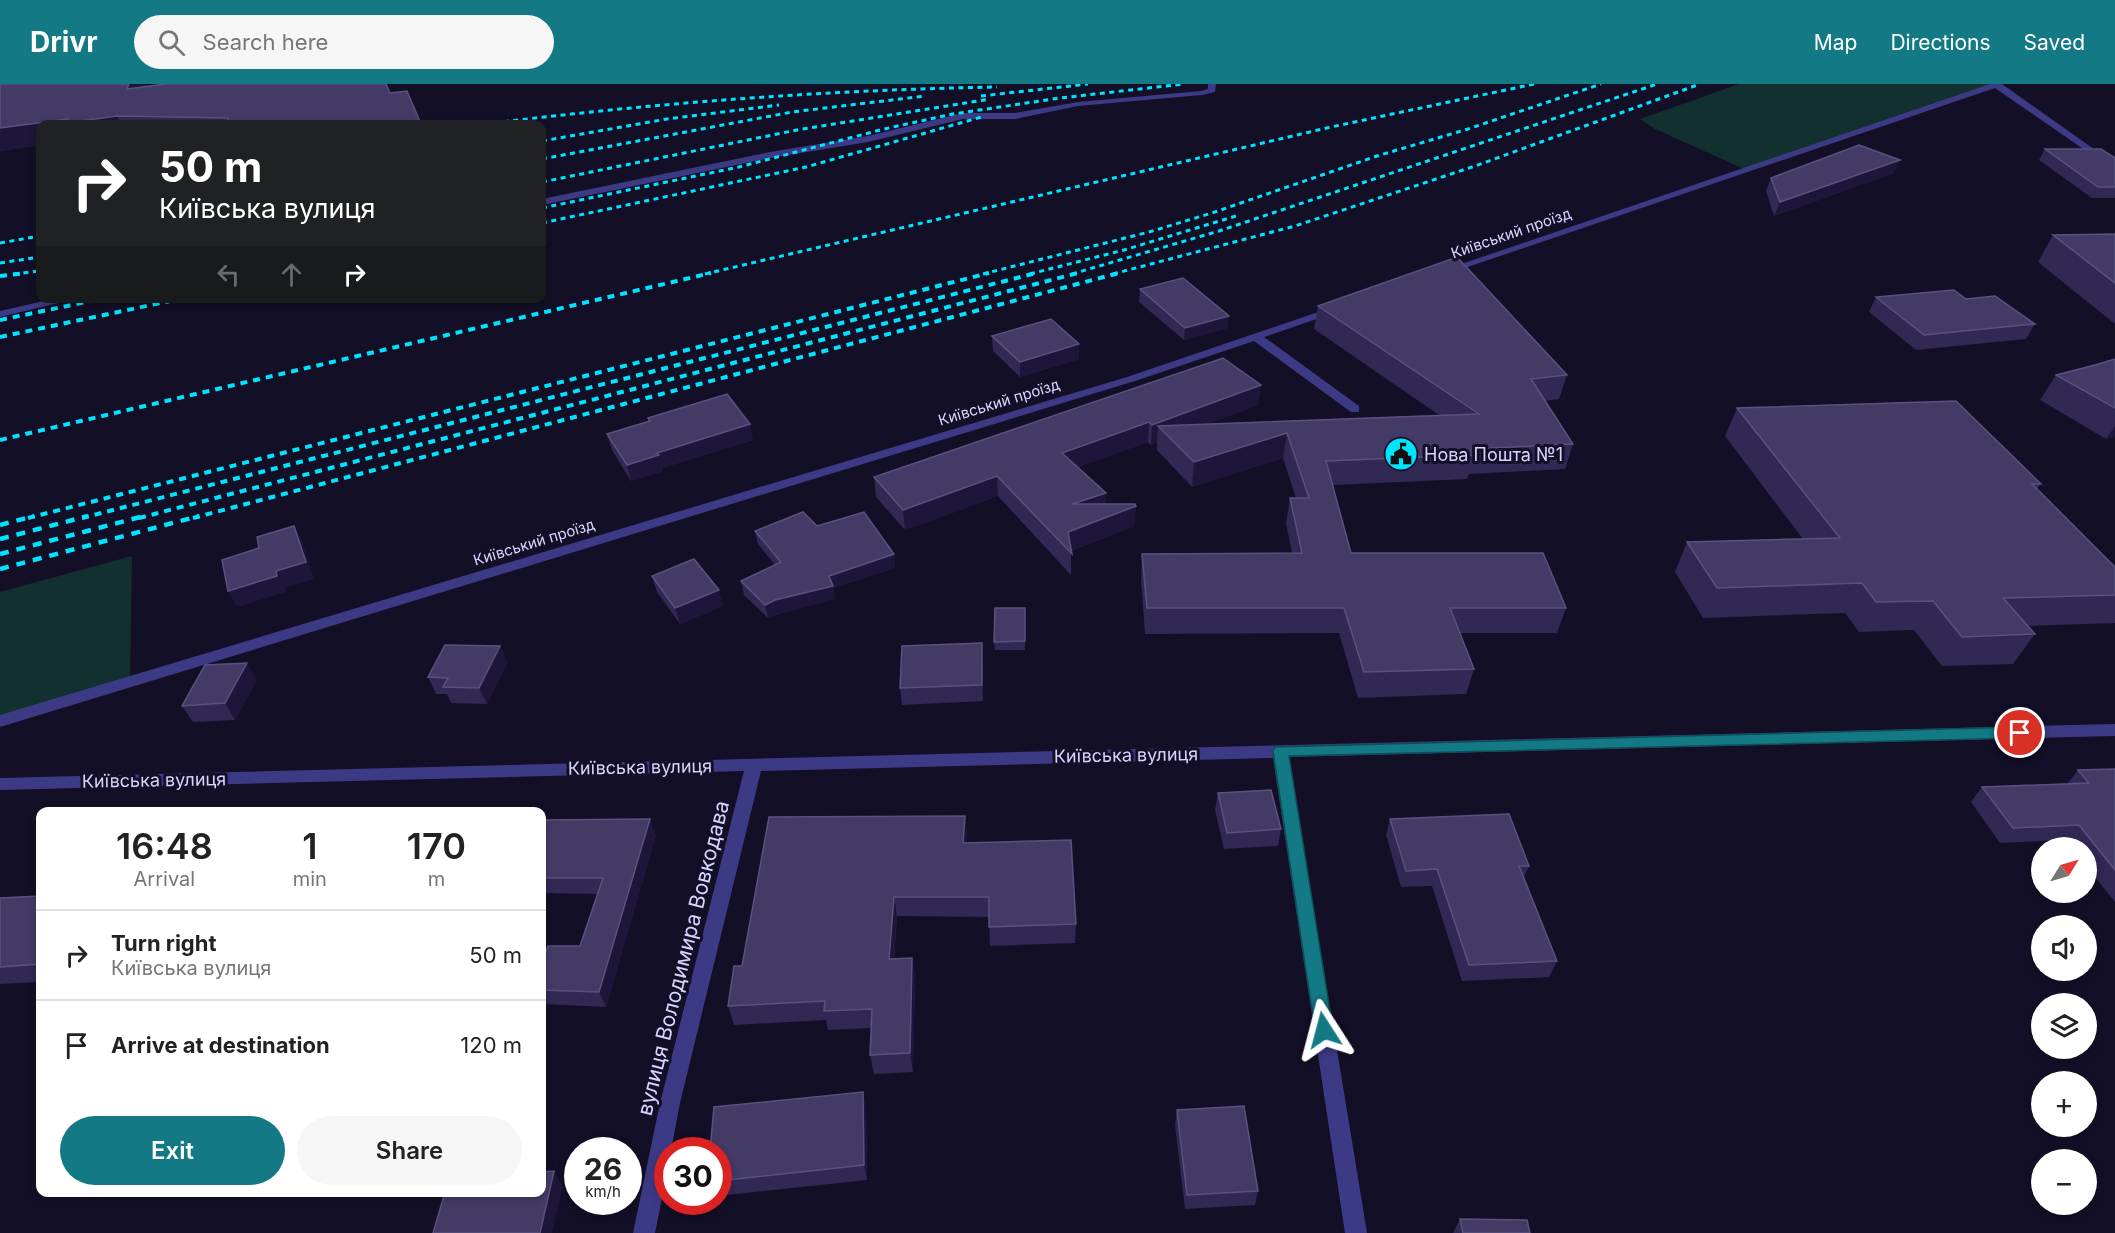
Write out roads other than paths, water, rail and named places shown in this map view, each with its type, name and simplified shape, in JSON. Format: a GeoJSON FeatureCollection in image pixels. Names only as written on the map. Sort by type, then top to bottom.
{"type":"FeatureCollection","features":[{"type":"Feature","properties":{"kind":"street"},"geometry":{"type":"LineString","coordinates":[[546,201],[770,154],[868,139],[963,116],[1015,116],[1078,104],[1202,93],[1212,90],[1212,84]]}},
{"type":"Feature","properties":{"kind":"street"},"geometry":{"type":"LineString","coordinates":[[1997,84],[2115,168]]}},
{"type":"Feature","properties":{"kind":"street","name":"Київський проїзд"},"geometry":{"type":"LineString","coordinates":[[1436,275],[1997,84]]}},
{"type":"Feature","properties":{"kind":"street"},"geometry":{"type":"LineString","coordinates":[[0,314],[51,303]]}},
{"type":"Feature","properties":{"kind":"street","name":"Київський проїзд"},"geometry":{"type":"LineString","coordinates":[[0,721],[1120,382],[1346,305]]}},
{"type":"Feature","properties":{"kind":"street"},"geometry":{"type":"LineString","coordinates":[[1255,336],[1355,409]]}},
{"type":"Feature","properties":{"kind":"street","name":"Київська вулиця"},"geometry":{"type":"LineString","coordinates":[[0,784],[2115,730]]}},
{"type":"Feature","properties":{"kind":"street"},"geometry":{"type":"LineString","coordinates":[[1280,751],[1356,1233]]}},
{"type":"Feature","properties":{"kind":"street","name":"вулиця Володимира Вовкодава"},"geometry":{"type":"LineString","coordinates":[[644,1233],[670,1103],[754,764]]}},
{"type":"Feature","properties":{"kind":"railway"},"geometry":{"type":"LineString","coordinates":[[981,96],[1088,84]]}},
{"type":"Feature","properties":{"kind":"railway"},"geometry":{"type":"LineString","coordinates":[[546,207],[739,167],[884,129],[953,114],[1060,98],[1184,84]]}},
{"type":"Feature","properties":{"kind":"railway"},"geometry":{"type":"LineString","coordinates":[[705,274],[1331,127],[1534,84]]}},
{"type":"Feature","properties":{"kind":"railway"},"geometry":{"type":"LineString","coordinates":[[983,274],[1149,232],[1212,213],[1377,156],[1468,129],[1601,84]]}},
{"type":"Feature","properties":{"kind":"railway"},"geometry":{"type":"LineString","coordinates":[[1072,274],[1219,231],[1657,84]]}},
{"type":"Feature","properties":{"kind":"railway"},"geometry":{"type":"LineString","coordinates":[[1113,274],[1295,226],[1475,166],[1700,84]]}},
{"type":"Feature","properties":{"kind":"railway"},"geometry":{"type":"LineString","coordinates":[[522,120],[740,99],[868,91],[997,87]]}},
{"type":"Feature","properties":{"kind":"railway"},"geometry":{"type":"LineString","coordinates":[[546,158],[792,112],[925,96]]}},
{"type":"Feature","properties":{"kind":"railway"},"geometry":{"type":"LineString","coordinates":[[546,181],[797,130],[990,99]]}},
{"type":"Feature","properties":{"kind":"railway"},"geometry":{"type":"LineString","coordinates":[[546,140],[667,119],[779,105]]}},
{"type":"Feature","properties":{"kind":"railway"},"geometry":{"type":"LineString","coordinates":[[546,222],[806,167],[985,116]]}},
{"type":"Feature","properties":{"kind":"railway"},"geometry":{"type":"LineString","coordinates":[[1030,274],[1124,250],[1236,216]]}},
{"type":"Feature","properties":{"kind":"railway"},"geometry":{"type":"LineString","coordinates":[[0,243],[36,237]]}},
{"type":"Feature","properties":{"kind":"railway"},"geometry":{"type":"LineString","coordinates":[[0,263],[36,258]]}},
{"type":"Feature","properties":{"kind":"railway"},"geometry":{"type":"LineString","coordinates":[[14,274],[36,271]]}},
{"type":"Feature","properties":{"kind":"railway"},"geometry":{"type":"LineString","coordinates":[[0,276],[26,273]]}},
{"type":"Feature","properties":{"kind":"railway"},"geometry":{"type":"LineString","coordinates":[[0,440],[711,273]]}},
{"type":"Feature","properties":{"kind":"railway"},"geometry":{"type":"LineString","coordinates":[[28,518],[989,273]]}},
{"type":"Feature","properties":{"kind":"railway"},"geometry":{"type":"LineString","coordinates":[[82,518],[1036,273]]}},
{"type":"Feature","properties":{"kind":"railway"},"geometry":{"type":"LineString","coordinates":[[139,518],[1078,273]]}},
{"type":"Feature","properties":{"kind":"railway"},"geometry":{"type":"LineString","coordinates":[[193,518],[1119,273]]}},
{"type":"Feature","properties":{"kind":"railway"},"geometry":{"type":"LineString","coordinates":[[0,320],[81,303]]}},
{"type":"Feature","properties":{"kind":"railway"},"geometry":{"type":"LineString","coordinates":[[0,337],[160,303]]}},
{"type":"Feature","properties":{"kind":"railway"},"geometry":{"type":"LineString","coordinates":[[0,525],[34,516]]}},
{"type":"Feature","properties":{"kind":"railway"},"geometry":{"type":"LineString","coordinates":[[0,539],[88,516]]}},
{"type":"Feature","properties":{"kind":"railway"},"geometry":{"type":"LineString","coordinates":[[0,554],[144,516]]}},
{"type":"Feature","properties":{"kind":"railway"},"geometry":{"type":"LineString","coordinates":[[0,569],[199,516]]}},
{"type":"Feature","properties":{"kind":"place","name":"Нова Пошта №1"},"geometry":{"type":"Point","coordinates":[1401,454]}}]}
